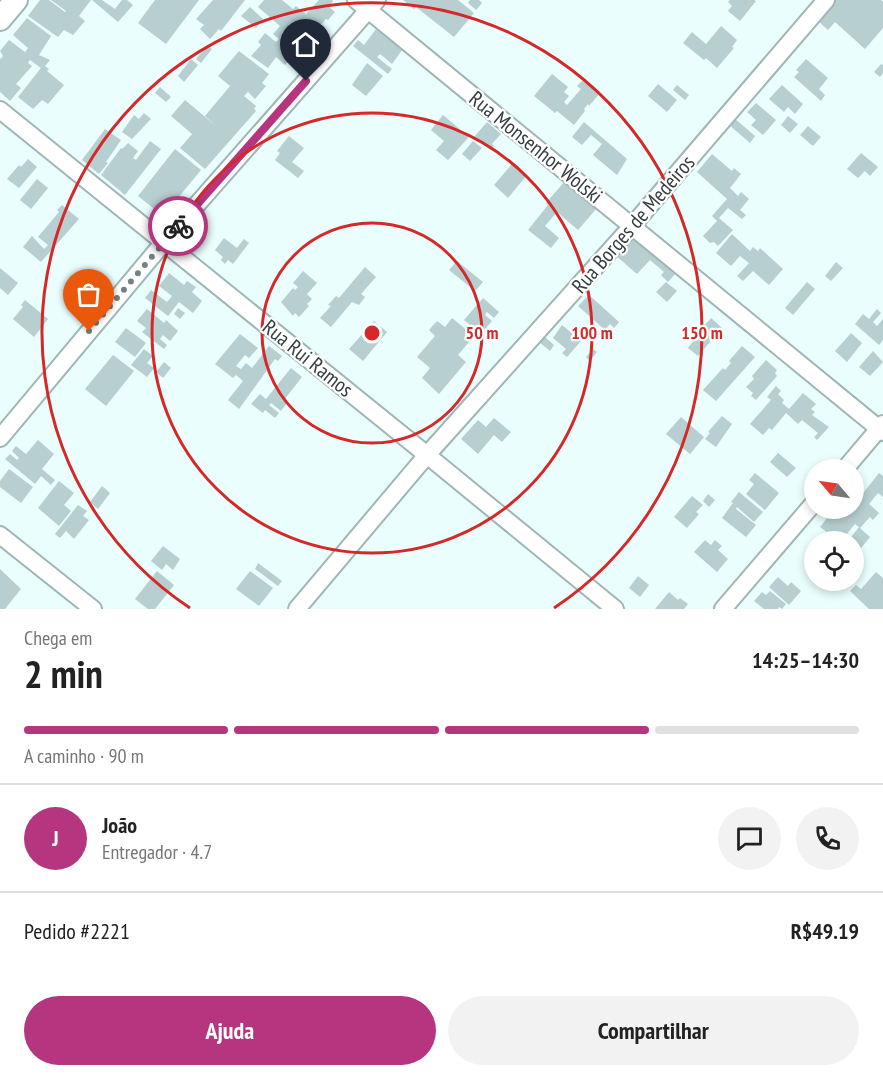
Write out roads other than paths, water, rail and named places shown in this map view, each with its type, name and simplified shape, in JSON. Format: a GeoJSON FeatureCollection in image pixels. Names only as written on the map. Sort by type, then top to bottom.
{"type":"FeatureCollection","features":[{"type":"Feature","properties":{"kind":"main road"},"geometry":{"type":"LineString","coordinates":[[0,19],[16,0]]}},
{"type":"Feature","properties":{"kind":"street","name":"Rua Borges de Medeiros"},"geometry":{"type":"LineString","coordinates":[[297,609],[427,455],[632,226],[826,0]]}},
{"type":"Feature","properties":{"kind":"street","name":"Rua Monsenhor Wolski"},"geometry":{"type":"LineString","coordinates":[[367,3],[632,226],[882,428]]}},
{"type":"Feature","properties":{"kind":"street"},"geometry":{"type":"LineString","coordinates":[[0,438],[367,3]]}},
{"type":"Feature","properties":{"kind":"street","name":"Rua Rui Ramos"},"geometry":{"type":"LineString","coordinates":[[0,110],[615,609]]}},
{"type":"Feature","properties":{"kind":"street"},"geometry":{"type":"LineString","coordinates":[[854,459],[882,428]]}},
{"type":"Feature","properties":{"kind":"street"},"geometry":{"type":"LineString","coordinates":[[723,609],[804,515]]}},
{"type":"Feature","properties":{"kind":"street"},"geometry":{"type":"LineString","coordinates":[[0,535],[93,609]]}}]}
